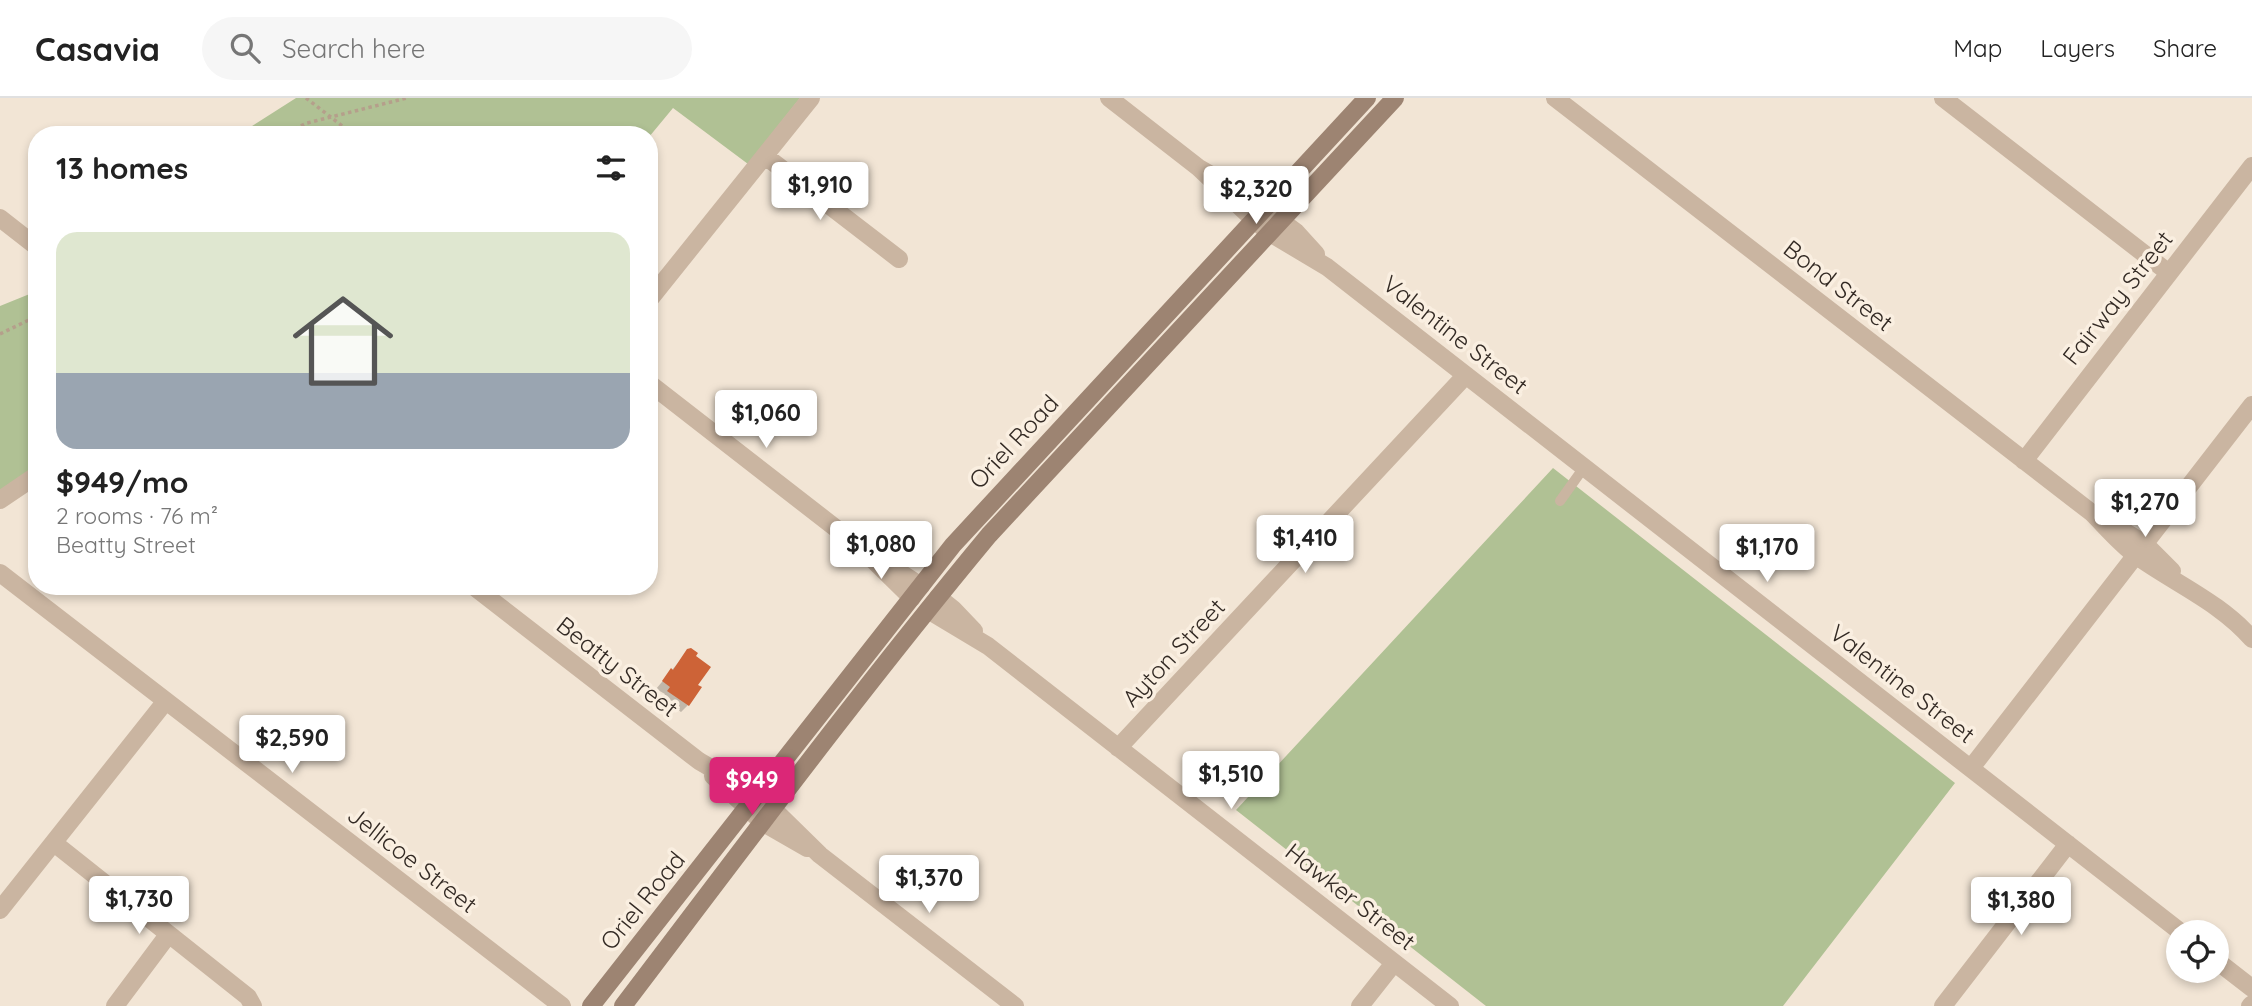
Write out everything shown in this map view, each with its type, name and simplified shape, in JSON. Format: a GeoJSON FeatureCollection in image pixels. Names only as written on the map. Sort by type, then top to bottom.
{"type":"FeatureCollection","features":[{"type":"Feature","properties":{"kind":"main road","name":"Oriel Road"},"geometry":{"type":"LineString","coordinates":[[591,1006],[983,512],[1367,98]]}},
{"type":"Feature","properties":{"kind":"main road","name":"Oriel Road"},"geometry":{"type":"LineString","coordinates":[[623,1006],[767,815],[933,603],[1007,515],[1395,98]]}},
{"type":"Feature","properties":{"kind":"main road"},"geometry":{"type":"LineString","coordinates":[[917,592],[933,603]]}},
{"type":"Feature","properties":{"kind":"street"},"geometry":{"type":"LineString","coordinates":[[658,289],[811,98]]}},
{"type":"Feature","properties":{"kind":"street","name":"Valentine Street"},"geometry":{"type":"LineString","coordinates":[[1110,98],[1275,227],[1296,232],[1327,268],[2166,921]]}},
{"type":"Feature","properties":{"kind":"street","name":"Bond Street"},"geometry":{"type":"LineString","coordinates":[[1555,98],[2244,629],[2252,639]]}},
{"type":"Feature","properties":{"kind":"street"},"geometry":{"type":"LineString","coordinates":[[1943,98],[2169,273]]}},
{"type":"Feature","properties":{"kind":"street"},"geometry":{"type":"LineString","coordinates":[[765,156],[899,259]]}},
{"type":"Feature","properties":{"kind":"street","name":"Fairway Street"},"geometry":{"type":"LineString","coordinates":[[2024,461],[2252,166]]}},
{"type":"Feature","properties":{"kind":"street"},"geometry":{"type":"LineString","coordinates":[[0,218],[28,240]]}},
{"type":"Feature","properties":{"kind":"street","name":"Ayton Street"},"geometry":{"type":"LineString","coordinates":[[1118,748],[1466,375]]}},
{"type":"Feature","properties":{"kind":"street"},"geometry":{"type":"LineString","coordinates":[[658,390],[860,547],[904,572],[917,592]]}},
{"type":"Feature","properties":{"kind":"street"},"geometry":{"type":"LineString","coordinates":[[1971,768],[2252,405]]}},
{"type":"Feature","properties":{"kind":"street"},"geometry":{"type":"LineString","coordinates":[[0,500],[28,481]]}},
{"type":"Feature","properties":{"kind":"street","name":"Jellicoe Street"},"geometry":{"type":"LineString","coordinates":[[0,573],[28,595]]}},
{"type":"Feature","properties":{"kind":"street","name":"Jellicoe Street"},"geometry":{"type":"LineString","coordinates":[[28,595],[562,1006]]}},
{"type":"Feature","properties":{"kind":"street","name":"Beatty Street"},"geometry":{"type":"LineString","coordinates":[[485,595],[767,815],[788,821],[820,855],[1015,1006]]}},
{"type":"Feature","properties":{"kind":"street","name":"Hawker Street"},"geometry":{"type":"LineString","coordinates":[[933,603],[953,609],[988,646],[1450,1006]]}},
{"type":"Feature","properties":{"kind":"street"},"geometry":{"type":"LineString","coordinates":[[0,910],[165,702]]}},
{"type":"Feature","properties":{"kind":"street"},"geometry":{"type":"LineString","coordinates":[[54,843],[248,997],[253,1006]]}},
{"type":"Feature","properties":{"kind":"street"},"geometry":{"type":"LineString","coordinates":[[1943,1006],[2068,844]]}},
{"type":"Feature","properties":{"kind":"street"},"geometry":{"type":"LineString","coordinates":[[115,1006],[168,934]]}},
{"type":"Feature","properties":{"kind":"street"},"geometry":{"type":"LineString","coordinates":[[1360,1006],[1394,963]]}},
{"type":"Feature","properties":{"kind":"street"},"geometry":{"type":"LineString","coordinates":[[2229,970],[2252,988]]}},
{"type":"Feature","properties":{"kind":"lane"},"geometry":{"type":"LineString","coordinates":[[1560,501],[1584,466]]}},
{"type":"Feature","properties":{"kind":"path"},"geometry":{"type":"LineString","coordinates":[[306,98],[342,126]]}},
{"type":"Feature","properties":{"kind":"path"},"geometry":{"type":"LineString","coordinates":[[301,126],[407,98]]}},
{"type":"Feature","properties":{"kind":"path"},"geometry":{"type":"LineString","coordinates":[[0,334],[28,320]]}},
{"type":"Feature","properties":{"kind":"green space"},"geometry":{"type":"Polygon","coordinates":[[[296,98],[800,98],[748,164],[673,108],[658,126],[252,126],[296,98]]]}},
{"type":"Feature","properties":{"kind":"green space"},"geometry":{"type":"Polygon","coordinates":[[[28,295],[28,472],[0,491],[0,306],[28,295]]]}},
{"type":"Feature","properties":{"kind":"green space"},"geometry":{"type":"Polygon","coordinates":[[[1553,468],[1955,783],[1783,1006],[1486,1006],[1236,810],[1553,468]]]}},
{"type":"Feature","properties":{"kind":"building"},"geometry":{"type":"Polygon","coordinates":[[[691,648],[698,653],[696,656],[711,667],[698,685],[702,687],[689,706],[667,691],[670,687],[662,681],[687,649],[691,648]]]}}]}
